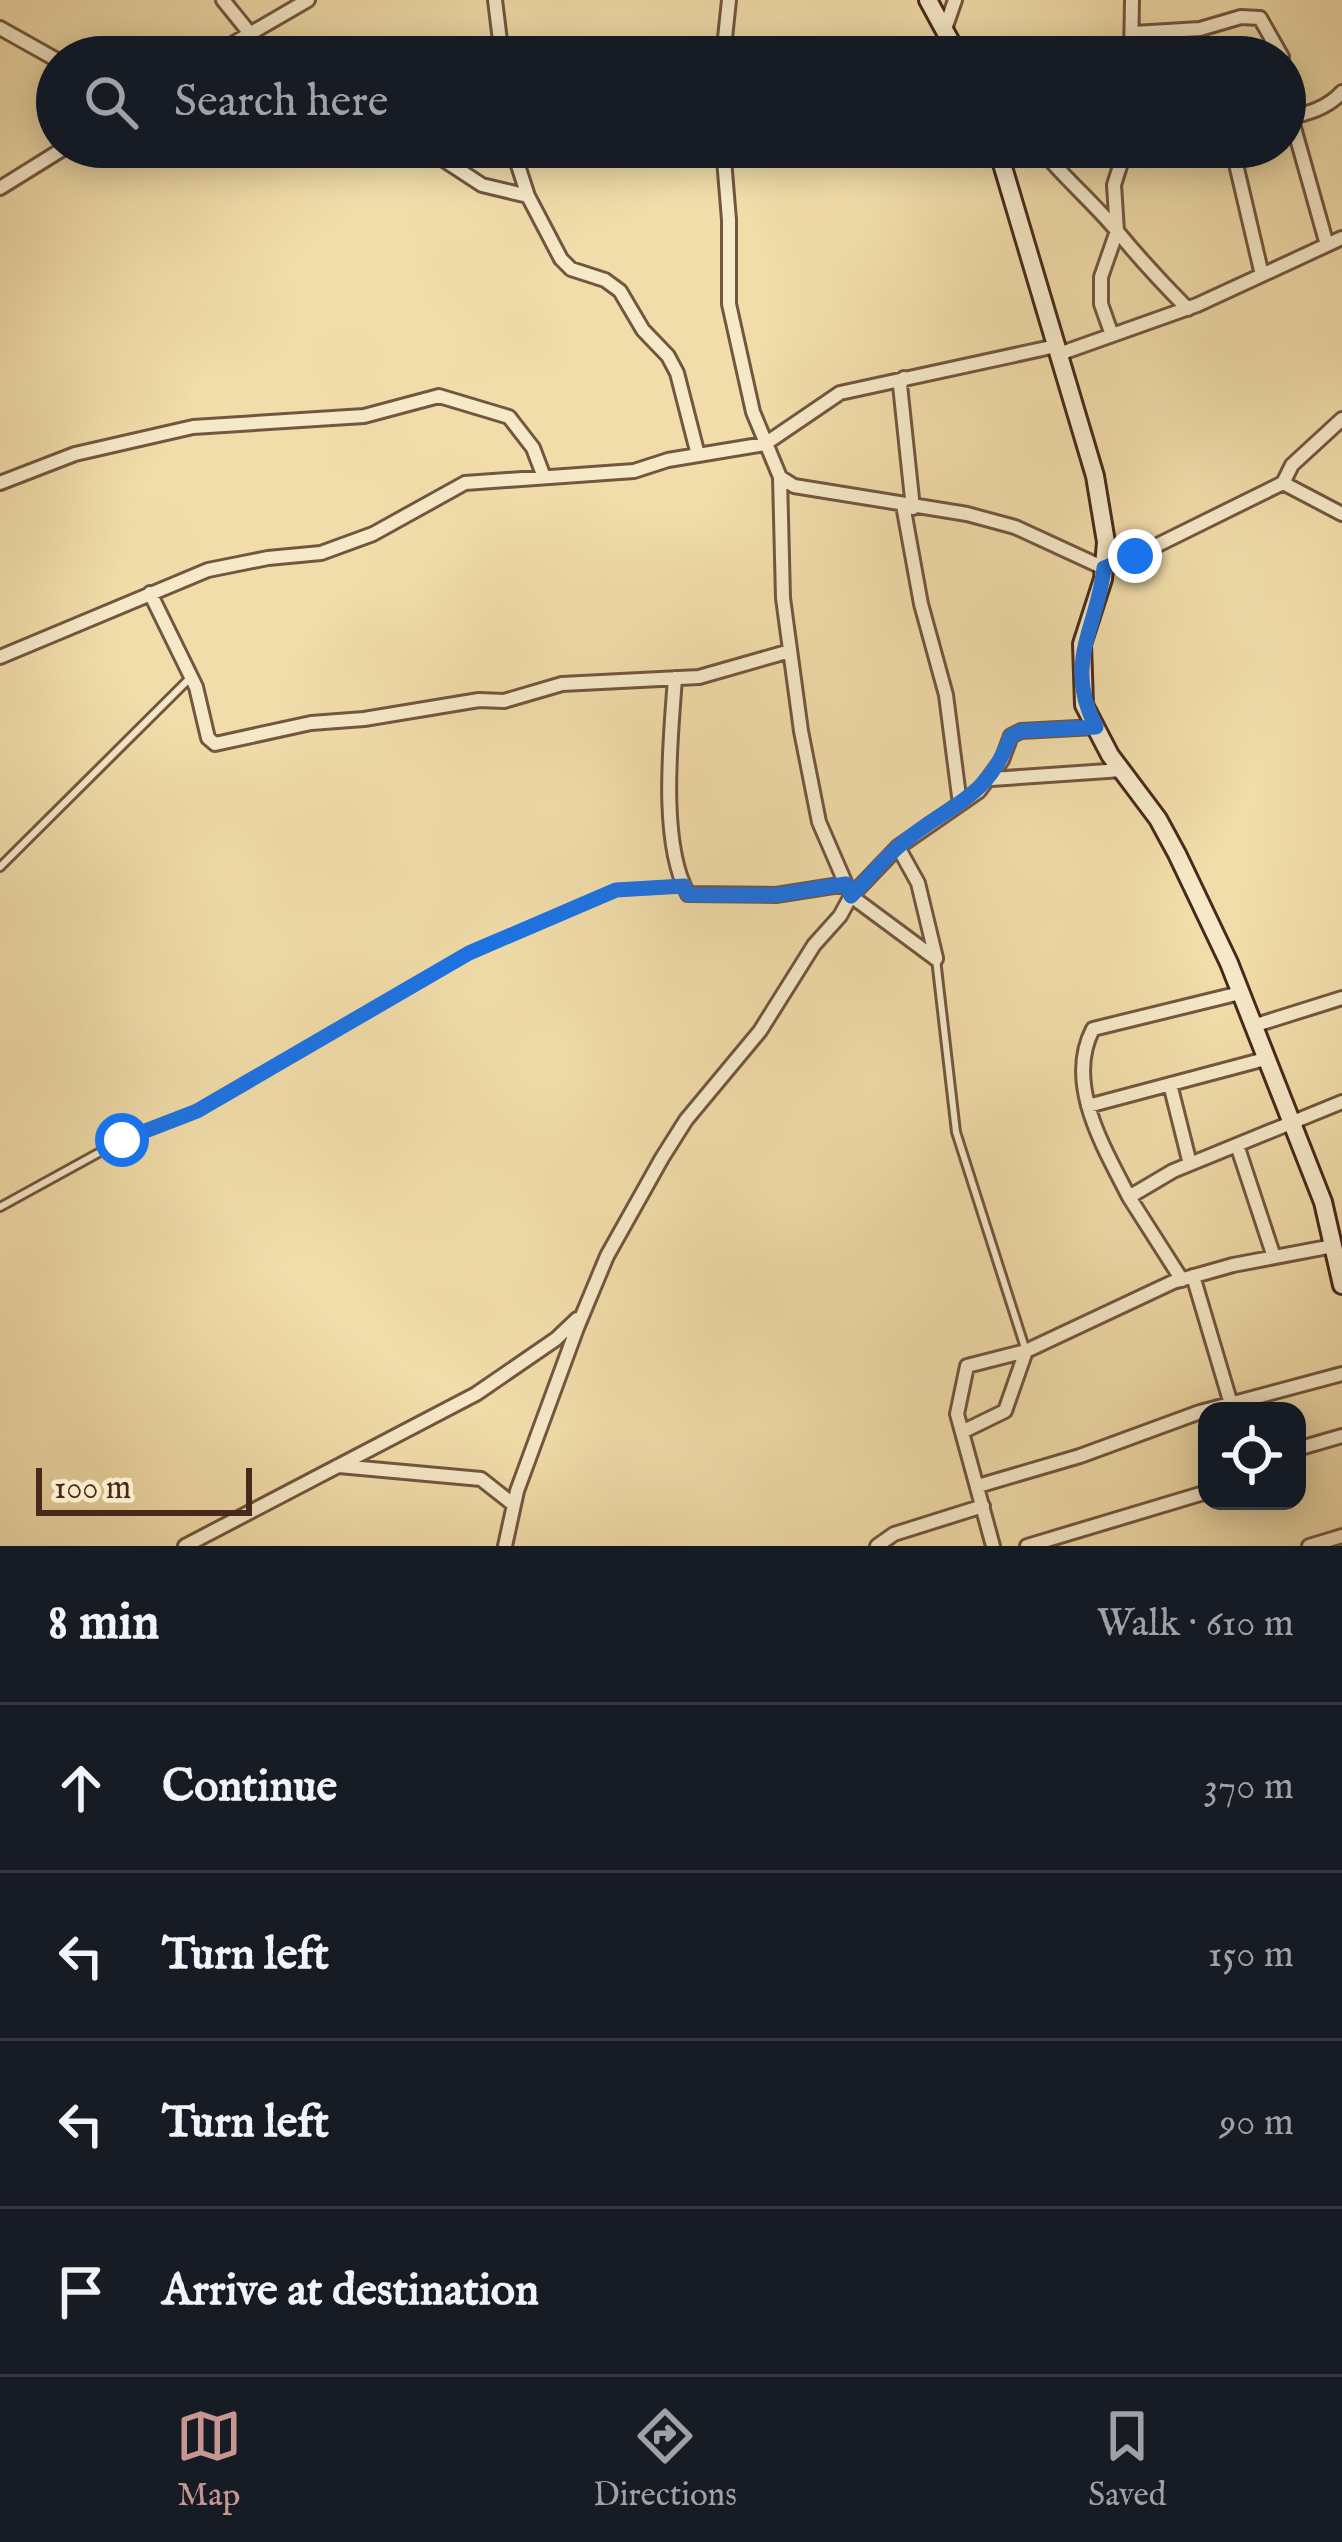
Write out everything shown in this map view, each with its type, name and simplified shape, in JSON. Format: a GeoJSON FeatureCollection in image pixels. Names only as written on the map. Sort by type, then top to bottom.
{"type":"FeatureCollection","features":[{"type":"Feature","properties":{"kind":"street"},"geometry":{"type":"LineString","coordinates":[[223,0],[248,34]]}},
{"type":"Feature","properties":{"kind":"street"},"geometry":{"type":"LineString","coordinates":[[245,36],[308,0]]}},
{"type":"Feature","properties":{"kind":"street"},"geometry":{"type":"LineString","coordinates":[[495,0],[499,36]]}},
{"type":"Feature","properties":{"kind":"street"},"geometry":{"type":"LineString","coordinates":[[725,36],[729,0]]}},
{"type":"Feature","properties":{"kind":"street"},"geometry":{"type":"LineString","coordinates":[[928,0],[949,36]]}},
{"type":"Feature","properties":{"kind":"street"},"geometry":{"type":"LineString","coordinates":[[953,36],[955,0]]}},
{"type":"Feature","properties":{"kind":"street"},"geometry":{"type":"LineString","coordinates":[[1132,0],[1134,34],[1201,28],[1241,17],[1260,18],[1270,36]]}},
{"type":"Feature","properties":{"kind":"street"},"geometry":{"type":"LineString","coordinates":[[0,28],[36,48]]}},
{"type":"Feature","properties":{"kind":"street"},"geometry":{"type":"LineString","coordinates":[[1306,112],[1334,102],[1342,92]]}},
{"type":"Feature","properties":{"kind":"street"},"geometry":{"type":"LineString","coordinates":[[0,188],[36,166]]}},
{"type":"Feature","properties":{"kind":"street"},"geometry":{"type":"LineString","coordinates":[[457,168],[482,184],[528,196]]}},
{"type":"Feature","properties":{"kind":"street"},"geometry":{"type":"LineString","coordinates":[[519,168],[561,260],[620,291],[643,330],[668,356],[677,373],[698,455]]}},
{"type":"Feature","properties":{"kind":"street"},"geometry":{"type":"LineString","coordinates":[[724,168],[729,304],[753,412],[780,477],[783,598],[819,822],[848,890],[937,959]]}},
{"type":"Feature","properties":{"kind":"street"},"geometry":{"type":"LineString","coordinates":[[1003,168],[1095,476],[1106,542],[1104,568],[1082,644],[1084,705],[1177,854],[1240,993],[1323,1202],[1342,1286]]}},
{"type":"Feature","properties":{"kind":"street"},"geometry":{"type":"LineString","coordinates":[[1056,168],[1188,308]]}},
{"type":"Feature","properties":{"kind":"street"},"geometry":{"type":"LineString","coordinates":[[1112,335],[1101,304],[1101,277],[1117,230],[1114,184],[1119,168]]}},
{"type":"Feature","properties":{"kind":"street"},"geometry":{"type":"LineString","coordinates":[[1237,168],[1262,275]]}},
{"type":"Feature","properties":{"kind":"street"},"geometry":{"type":"LineString","coordinates":[[1305,168],[1327,245]]}},
{"type":"Feature","properties":{"kind":"street"},"geometry":{"type":"LineString","coordinates":[[0,657],[150,592],[227,565],[321,553],[373,534],[465,483],[634,470],[765,444],[840,393],[1112,335],[1188,308],[1342,238]]}},
{"type":"Feature","properties":{"kind":"street"},"geometry":{"type":"LineString","coordinates":[[904,379],[900,385],[908,507],[921,604],[946,695],[960,804]]}},
{"type":"Feature","properties":{"kind":"street"},"geometry":{"type":"LineString","coordinates":[[0,482],[75,454],[194,427],[364,416],[439,396],[508,417],[533,448],[544,477]]}},
{"type":"Feature","properties":{"kind":"street"},"geometry":{"type":"LineString","coordinates":[[780,477],[794,486],[967,514],[1015,527],[1104,568],[1283,482],[1292,465],[1342,419]]}},
{"type":"Feature","properties":{"kind":"street"},"geometry":{"type":"LineString","coordinates":[[1283,482],[1342,514]]}},
{"type":"Feature","properties":{"kind":"street"},"geometry":{"type":"LineString","coordinates":[[150,592],[200,699],[208,738],[215,744],[311,723],[479,700],[504,701],[562,685],[725,672],[790,651]]}},
{"type":"Feature","properties":{"kind":"street"},"geometry":{"type":"LineString","coordinates":[[675,677],[668,805],[688,894],[848,890]]}},
{"type":"Feature","properties":{"kind":"street"},"geometry":{"type":"LineString","coordinates":[[506,1546],[544,1410],[607,1256],[674,1139],[760,1031],[814,945],[840,916],[848,890],[991,778],[1011,736],[1021,731],[1096,727]]}},
{"type":"Feature","properties":{"kind":"street"},"geometry":{"type":"LineString","coordinates":[[991,778],[1121,770]]}},
{"type":"Feature","properties":{"kind":"street"},"geometry":{"type":"LineString","coordinates":[[898,847],[918,883],[937,959]]}},
{"type":"Feature","properties":{"kind":"street"},"geometry":{"type":"LineString","coordinates":[[1230,1402],[1187,1278],[1130,1197],[1097,1135],[1083,1066],[1093,1029],[1240,993]]}},
{"type":"Feature","properties":{"kind":"street"},"geometry":{"type":"LineString","coordinates":[[1253,1026],[1342,998]]}},
{"type":"Feature","properties":{"kind":"street"},"geometry":{"type":"LineString","coordinates":[[1088,1106],[1265,1059]]}},
{"type":"Feature","properties":{"kind":"street"},"geometry":{"type":"LineString","coordinates":[[1170,1084],[1190,1164]]}},
{"type":"Feature","properties":{"kind":"street"},"geometry":{"type":"LineString","coordinates":[[1130,1197],[1190,1164],[1342,1102]]}},
{"type":"Feature","properties":{"kind":"street"},"geometry":{"type":"LineString","coordinates":[[1237,1145],[1274,1257]]}},
{"type":"Feature","properties":{"kind":"street"},"geometry":{"type":"LineString","coordinates":[[993,1546],[956,1410],[967,1366],[1026,1351],[1187,1278],[1333,1246]]}},
{"type":"Feature","properties":{"kind":"street"},"geometry":{"type":"LineString","coordinates":[[185,1546],[476,1394],[556,1339],[585,1310]]}},
{"type":"Feature","properties":{"kind":"street"},"geometry":{"type":"LineString","coordinates":[[962,1432],[1005,1411],[1026,1351]]}},
{"type":"Feature","properties":{"kind":"street"},"geometry":{"type":"LineString","coordinates":[[1261,1402],[1342,1374]]}},
{"type":"Feature","properties":{"kind":"street"},"geometry":{"type":"LineString","coordinates":[[979,1486],[1198,1415]]}},
{"type":"Feature","properties":{"kind":"street"},"geometry":{"type":"LineString","coordinates":[[1306,1446],[1342,1436]]}},
{"type":"Feature","properties":{"kind":"street"},"geometry":{"type":"LineString","coordinates":[[338,1466],[481,1480],[514,1505]]}},
{"type":"Feature","properties":{"kind":"street"},"geometry":{"type":"LineString","coordinates":[[1027,1546],[1198,1495]]}},
{"type":"Feature","properties":{"kind":"street"},"geometry":{"type":"LineString","coordinates":[[877,1546],[894,1534],[983,1506]]}},
{"type":"Feature","properties":{"kind":"street"},"geometry":{"type":"LineString","coordinates":[[1310,1546],[1342,1536]]}},
{"type":"Feature","properties":{"kind":"lane"},"geometry":{"type":"LineString","coordinates":[[0,867],[190,677]]}},
{"type":"Feature","properties":{"kind":"lane"},"geometry":{"type":"LineString","coordinates":[[0,1208],[122,1140],[197,1111],[469,953],[616,890],[684,886]]}},
{"type":"Feature","properties":{"kind":"lane"},"geometry":{"type":"LineString","coordinates":[[937,959],[956,1132],[1026,1351]]}},
{"type":"Feature","properties":{"kind":"route"},"geometry":{"type":"LineString","coordinates":[[122,1140],[197,1111],[469,953],[616,890],[684,886],[688,894],[696,895],[776,895],[846,884],[851,896],[898,847],[979,791],[1002,760],[1011,736],[1021,731],[1096,727],[1084,705],[1082,644],[1104,568],[1135,556]]}}]}
